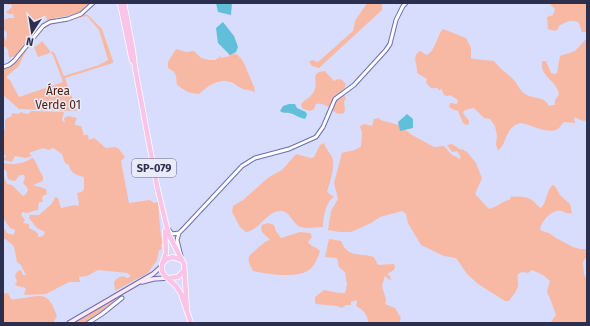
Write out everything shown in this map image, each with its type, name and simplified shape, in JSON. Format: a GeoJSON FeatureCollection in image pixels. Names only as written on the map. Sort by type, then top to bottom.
{"type":"FeatureCollection","features":[{"type":"Feature","properties":{"kind":"highway"},"geometry":{"type":"LineString","coordinates":[[120,3],[125,16]]}},
{"type":"Feature","properties":{"kind":"highway"},"geometry":{"type":"LineString","coordinates":[[124,3],[125,16]]}},
{"type":"Feature","properties":{"kind":"highway","name":"SP-079"},"geometry":{"type":"LineString","coordinates":[[125,16],[163,211],[167,228],[173,244],[182,260],[184,268],[187,312]]}},
{"type":"Feature","properties":{"kind":"highway","name":"SP-079"},"geometry":{"type":"LineString","coordinates":[[163,211],[166,248],[162,265],[163,274],[178,290],[191,323]]}},
{"type":"Feature","properties":{"kind":"highway"},"geometry":{"type":"LineString","coordinates":[[162,265],[167,259],[173,257],[182,260]]}},
{"type":"Feature","properties":{"kind":"highway"},"geometry":{"type":"LineString","coordinates":[[168,278],[178,277],[184,268]]}},
{"type":"Feature","properties":{"kind":"main road"},"geometry":{"type":"LineString","coordinates":[[68,323],[153,274],[162,265]]}},
{"type":"Feature","properties":{"kind":"main road"},"geometry":{"type":"LineString","coordinates":[[133,285],[153,278],[168,278]]}},
{"type":"Feature","properties":{"kind":"street"},"geometry":{"type":"LineString","coordinates":[[3,67],[10,65],[14,61],[42,26],[50,22],[77,16],[85,12],[93,3]]}},
{"type":"Feature","properties":{"kind":"street"},"geometry":{"type":"LineString","coordinates":[[182,260],[177,238],[179,233],[198,215],[242,166],[249,161],[289,149],[312,139],[319,134],[335,99],[354,85],[390,44],[396,20],[406,3]]}},
{"type":"Feature","properties":{"kind":"street"},"geometry":{"type":"LineString","coordinates":[[167,228],[180,247]]}},
{"type":"Feature","properties":{"kind":"street"},"geometry":{"type":"LineString","coordinates":[[172,234],[179,233]]}},
{"type":"Feature","properties":{"kind":"street"},"geometry":{"type":"LineString","coordinates":[[88,323],[122,298]]}},
{"type":"Feature","properties":{"kind":"green space"},"geometry":{"type":"Polygon","coordinates":[[[8,3],[92,3],[85,10],[77,14],[57,17],[51,21],[47,20],[46,16],[36,28],[30,41],[16,55],[9,58],[8,50],[4,47],[3,61],[3,33],[6,41],[7,33],[3,29],[3,20],[14,18],[13,14],[8,14],[6,12],[12,7],[11,4],[8,5],[8,3]]]}},
{"type":"Feature","properties":{"kind":"green space"},"geometry":{"type":"Polygon","coordinates":[[[367,3],[382,3],[382,10],[319,68],[312,66],[309,62],[312,60],[318,62],[353,31],[355,21],[367,3]]]}},
{"type":"Feature","properties":{"kind":"green space"},"geometry":{"type":"Polygon","coordinates":[[[549,3],[587,3],[587,32],[582,32],[579,23],[574,21],[564,23],[555,31],[548,29],[547,17],[553,15],[555,9],[549,3]]]}},
{"type":"Feature","properties":{"kind":"green space","name":"Área Verde 01"},"geometry":{"type":"Polygon","coordinates":[[[84,14],[88,15],[102,29],[113,63],[65,78],[77,111],[19,109],[3,95],[3,69],[11,65],[28,45],[18,67],[7,76],[19,97],[63,82],[51,53],[52,51],[55,54],[64,76],[99,65],[108,60],[99,30],[87,16],[50,25],[43,29],[43,27],[53,23],[84,14]]]}},
{"type":"Feature","properties":{"kind":"green space"},"geometry":{"type":"Polygon","coordinates":[[[443,29],[466,38],[471,48],[471,58],[494,61],[513,79],[525,94],[544,100],[549,106],[555,105],[555,100],[559,95],[556,86],[543,71],[542,61],[546,61],[551,73],[557,73],[560,56],[575,51],[587,38],[587,120],[583,121],[574,117],[575,123],[564,122],[556,130],[552,131],[520,123],[511,129],[498,151],[495,126],[490,119],[484,118],[474,108],[465,110],[463,113],[469,121],[469,124],[466,125],[463,123],[458,111],[449,107],[450,103],[457,104],[458,100],[450,95],[444,95],[441,88],[440,91],[437,88],[431,88],[426,83],[427,79],[417,73],[415,60],[416,55],[421,51],[426,55],[429,54],[443,29]]]}},
{"type":"Feature","properties":{"kind":"green space"},"geometry":{"type":"Polygon","coordinates":[[[42,41],[50,53],[38,57],[34,47],[42,41]]]}},
{"type":"Feature","properties":{"kind":"green space"},"geometry":{"type":"Polygon","coordinates":[[[176,49],[186,52],[194,51],[201,58],[209,60],[215,60],[221,56],[221,58],[230,56],[228,54],[232,53],[236,54],[244,63],[254,86],[255,93],[244,90],[231,82],[226,81],[218,82],[206,88],[199,94],[185,90],[177,85],[176,75],[168,68],[168,62],[176,49]]]}},
{"type":"Feature","properties":{"kind":"green space"},"geometry":{"type":"Polygon","coordinates":[[[325,71],[334,81],[338,79],[342,80],[346,84],[343,92],[346,99],[344,101],[344,113],[336,113],[325,105],[321,104],[316,104],[314,109],[310,111],[303,109],[301,105],[314,90],[316,85],[316,74],[325,71]]]}},
{"type":"Feature","properties":{"kind":"green space"},"geometry":{"type":"Polygon","coordinates":[[[31,111],[64,112],[62,120],[65,123],[64,118],[68,116],[77,118],[75,125],[81,126],[84,135],[88,135],[89,140],[94,138],[106,148],[115,147],[119,149],[125,157],[121,161],[129,203],[150,200],[154,203],[158,202],[160,229],[163,242],[161,245],[162,249],[159,250],[157,260],[148,273],[115,291],[114,282],[117,279],[120,277],[127,278],[131,276],[127,273],[98,270],[87,276],[79,277],[80,282],[69,282],[46,294],[24,295],[26,288],[15,284],[17,282],[15,275],[18,271],[21,270],[23,275],[26,275],[21,265],[17,262],[13,245],[3,238],[3,227],[7,233],[13,235],[15,230],[10,228],[3,218],[3,174],[7,184],[12,185],[23,196],[28,190],[23,183],[25,178],[24,175],[20,175],[15,181],[9,180],[7,172],[3,168],[3,163],[18,164],[32,158],[34,159],[43,177],[43,181],[33,185],[46,189],[47,194],[42,198],[43,202],[39,202],[38,210],[26,213],[23,212],[21,215],[25,220],[23,223],[29,224],[29,228],[38,234],[38,237],[43,236],[45,232],[37,228],[29,218],[30,215],[39,215],[51,205],[55,197],[58,198],[61,208],[75,205],[78,206],[79,203],[77,193],[82,192],[84,189],[84,177],[72,172],[69,165],[65,163],[62,154],[53,148],[49,150],[43,148],[29,153],[32,156],[26,158],[15,156],[12,162],[3,160],[6,156],[3,154],[3,131],[5,129],[5,120],[11,117],[12,113],[19,114],[20,112],[28,114],[31,111]]]}},
{"type":"Feature","properties":{"kind":"green space"},"geometry":{"type":"Polygon","coordinates":[[[379,118],[380,120],[399,125],[412,135],[434,147],[444,146],[451,154],[460,159],[457,151],[452,152],[447,145],[452,144],[467,152],[476,163],[482,178],[475,194],[489,209],[511,199],[510,197],[516,196],[531,199],[541,208],[550,188],[552,185],[555,186],[560,195],[570,204],[572,213],[561,211],[554,212],[544,220],[540,229],[573,247],[587,249],[587,256],[583,262],[584,274],[587,281],[587,323],[550,323],[556,315],[547,292],[550,281],[543,275],[532,270],[528,273],[522,272],[518,274],[518,285],[516,291],[509,301],[505,301],[478,284],[467,274],[456,258],[444,256],[421,245],[408,223],[406,214],[402,211],[380,217],[351,232],[328,230],[331,211],[338,199],[334,183],[342,153],[359,148],[361,146],[362,133],[360,126],[364,124],[372,126],[374,119],[379,118]]]}},
{"type":"Feature","properties":{"kind":"green space"},"geometry":{"type":"Polygon","coordinates":[[[324,143],[333,161],[332,175],[327,192],[334,197],[327,206],[324,215],[323,227],[301,227],[295,223],[289,215],[283,211],[280,211],[271,214],[251,231],[246,232],[240,227],[232,212],[233,206],[243,200],[269,177],[282,170],[296,154],[311,158],[314,157],[320,145],[324,143]]]}},
{"type":"Feature","properties":{"kind":"green space"},"geometry":{"type":"Polygon","coordinates":[[[268,223],[274,225],[281,238],[300,232],[310,233],[312,237],[308,242],[320,251],[316,262],[311,269],[304,273],[289,275],[253,271],[248,259],[252,253],[270,240],[261,230],[262,225],[268,223]]]}},
{"type":"Feature","properties":{"kind":"green space"},"geometry":{"type":"Polygon","coordinates":[[[329,239],[341,241],[344,247],[351,253],[374,257],[378,265],[394,264],[394,270],[387,274],[390,276],[391,281],[385,276],[382,286],[386,300],[385,304],[395,308],[401,318],[399,323],[368,323],[365,313],[356,306],[356,300],[351,302],[351,305],[346,305],[342,308],[337,306],[316,304],[315,297],[324,290],[345,293],[347,285],[345,272],[339,267],[337,258],[325,257],[329,239]]]}},
{"type":"Feature","properties":{"kind":"green space"},"geometry":{"type":"Polygon","coordinates":[[[8,293],[11,299],[37,296],[45,297],[51,303],[57,316],[53,323],[3,323],[3,294],[8,293]]]}},
{"type":"Feature","properties":{"kind":"green space"},"geometry":{"type":"Polygon","coordinates":[[[116,297],[117,298],[96,316],[84,323],[69,323],[116,297]]]}},
{"type":"Feature","properties":{"kind":"water"},"geometry":{"type":"Polygon","coordinates":[[[216,3],[232,3],[231,15],[218,12],[216,3]]]}},
{"type":"Feature","properties":{"kind":"water"},"geometry":{"type":"Polygon","coordinates":[[[223,22],[234,36],[238,47],[236,52],[230,55],[218,43],[216,28],[223,22]]]}},
{"type":"Feature","properties":{"kind":"water"},"geometry":{"type":"Polygon","coordinates":[[[295,104],[297,108],[306,112],[307,115],[305,119],[280,111],[283,106],[295,104]]]}},
{"type":"Feature","properties":{"kind":"water"},"geometry":{"type":"Polygon","coordinates":[[[407,114],[413,119],[413,128],[400,131],[398,122],[407,114]]]}}]}
